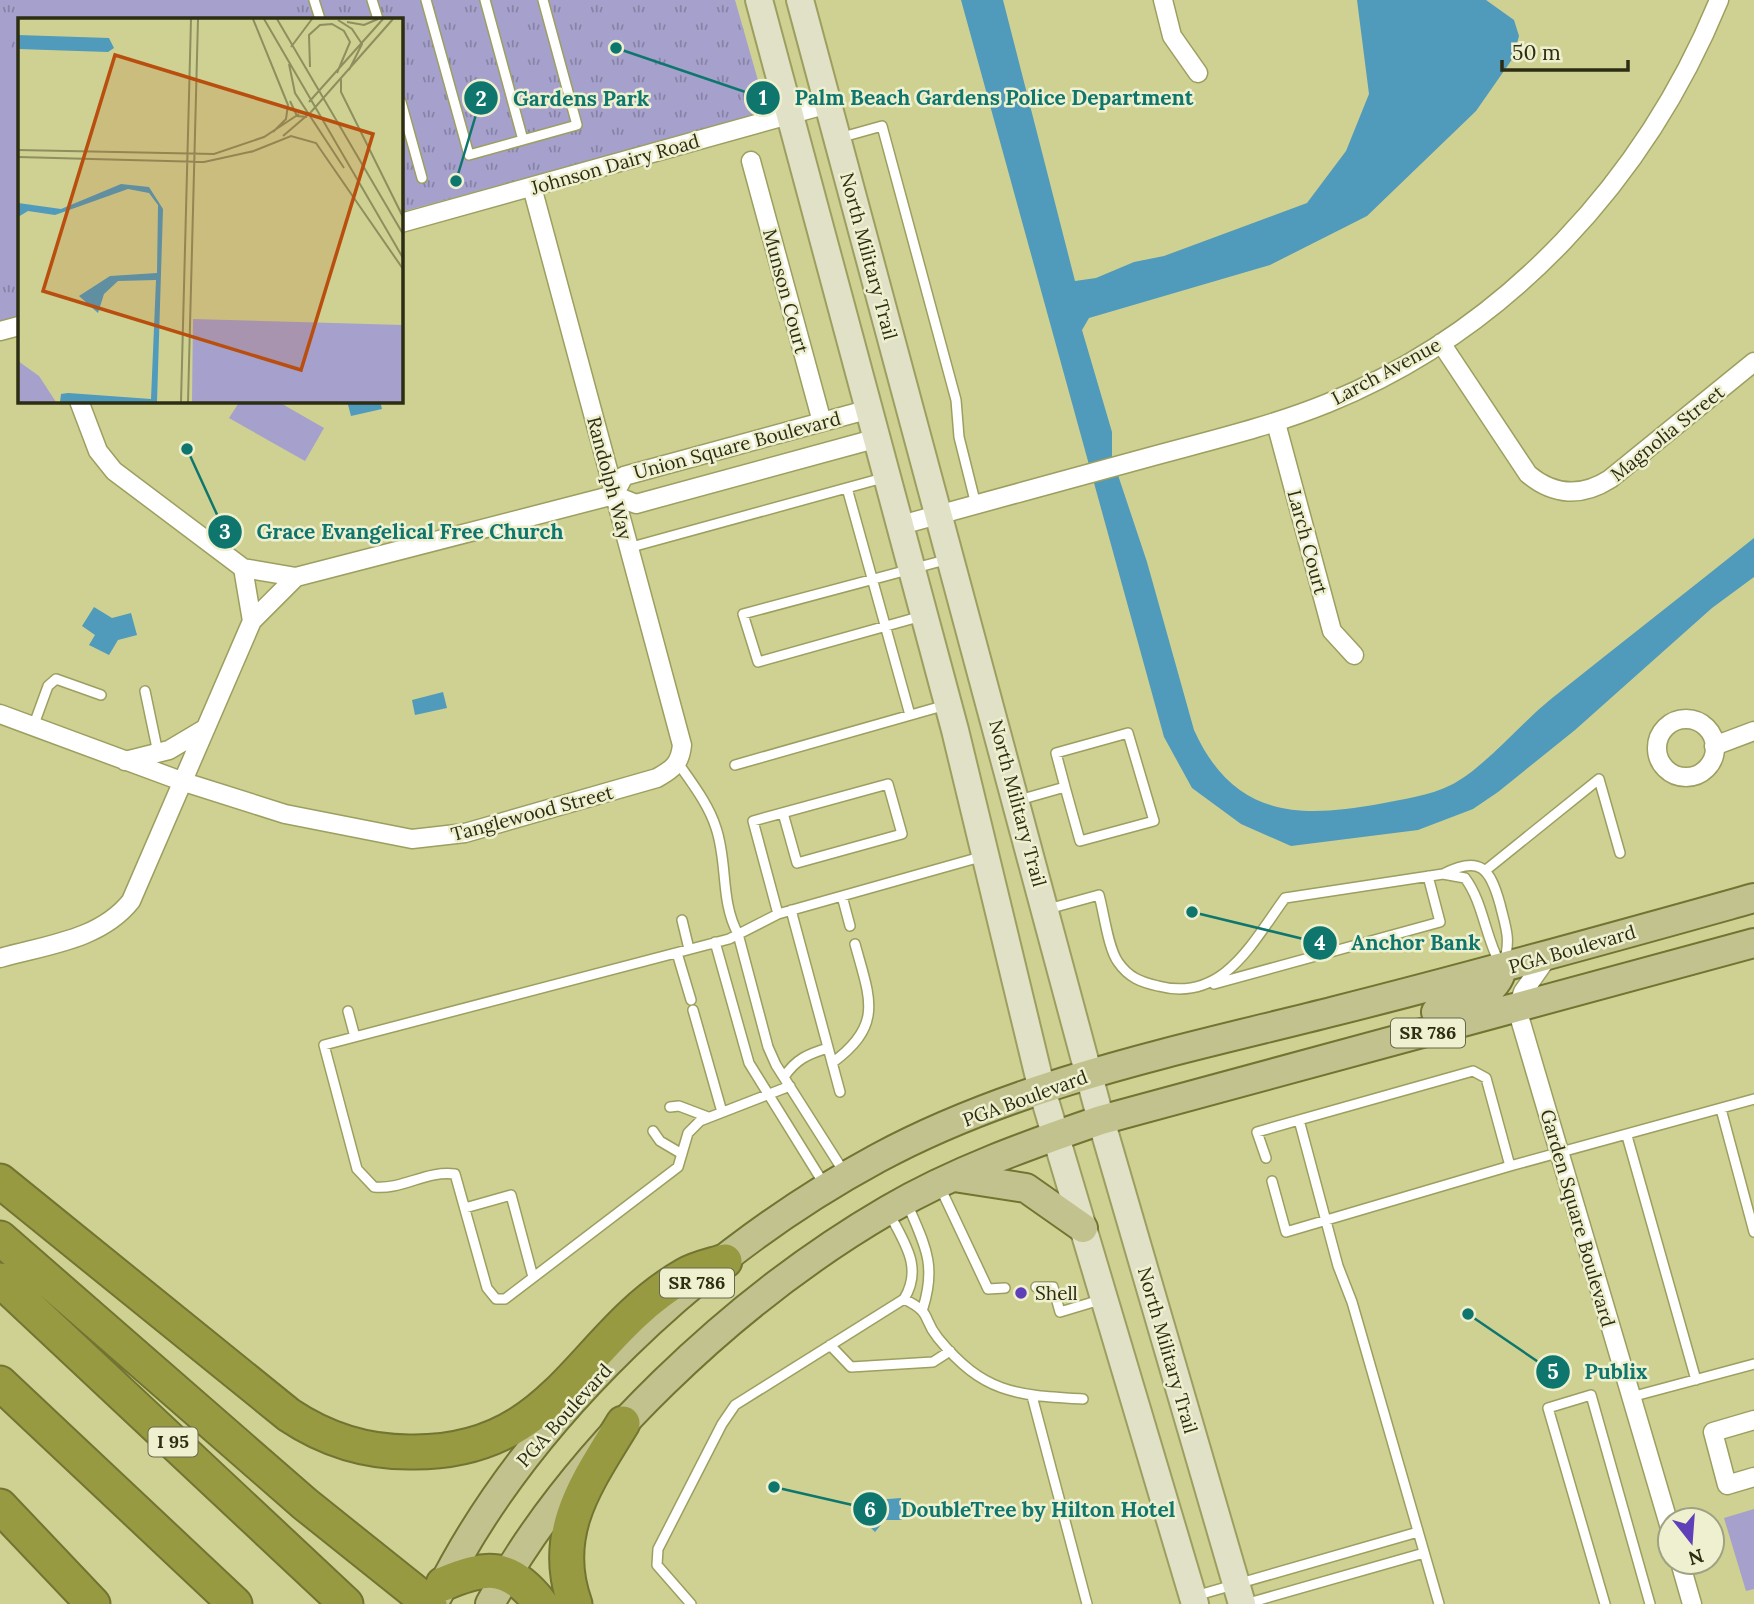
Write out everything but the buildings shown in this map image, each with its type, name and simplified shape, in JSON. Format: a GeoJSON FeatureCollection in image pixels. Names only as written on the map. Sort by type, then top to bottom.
{"type":"FeatureCollection","features":[{"type":"Feature","properties":{"kind":"highway"},"geometry":{"type":"LineString","coordinates":[[0,1181],[289,1415],[339,1441],[394,1452],[455,1449],[517,1426],[552,1400],[647,1304],[686,1274],[725,1261]]}},
{"type":"Feature","properties":{"kind":"highway"},"geometry":{"type":"LineString","coordinates":[[0,1238],[305,1504],[386,1569],[435,1597],[485,1570],[507,1573],[519,1580],[541,1604]]}},
{"type":"Feature","properties":{"kind":"highway","name":"I 95"},"geometry":{"type":"LineString","coordinates":[[0,1280],[346,1604]]}},
{"type":"Feature","properties":{"kind":"highway"},"geometry":{"type":"LineString","coordinates":[[0,1383],[235,1604]]}},
{"type":"Feature","properties":{"kind":"highway"},"geometry":{"type":"LineString","coordinates":[[575,1604],[568,1581],[569,1528],[577,1500],[623,1423]]}},
{"type":"Feature","properties":{"kind":"highway"},"geometry":{"type":"LineString","coordinates":[[0,1506],[93,1604]]}},
{"type":"Feature","properties":{"kind":"main road","name":"North Military Trail"},"geometry":{"type":"LineString","coordinates":[[759,0],[925,615],[1042,1090],[1194,1601]]}},
{"type":"Feature","properties":{"kind":"main road","name":"North Military Trail"},"geometry":{"type":"LineString","coordinates":[[800,0],[1047,909],[1101,1120],[1241,1598]]}},
{"type":"Feature","properties":{"kind":"main road","name":"PGA Boulevard"},"geometry":{"type":"LineString","coordinates":[[435,1597],[490,1503],[529,1450],[636,1336],[725,1261],[879,1157],[984,1110],[1090,1074],[1502,968],[1754,898]]}},
{"type":"Feature","properties":{"kind":"main road","name":"SR 786"},"geometry":{"type":"LineString","coordinates":[[490,1604],[535,1532],[623,1423],[729,1324],[834,1243],[944,1180],[1101,1120],[1753,943]]}},
{"type":"Feature","properties":{"kind":"main road"},"geometry":{"type":"LineString","coordinates":[[1384,1044],[1401,1027],[1434,1012],[1468,1003],[1487,991],[1502,968]]}},
{"type":"Feature","properties":{"kind":"main road"},"geometry":{"type":"LineString","coordinates":[[944,1180],[1026,1188],[1083,1228]]}},
{"type":"Feature","properties":{"kind":"street"},"geometry":{"type":"LineString","coordinates":[[1163,0],[1172,36],[1198,73]]}},
{"type":"Feature","properties":{"kind":"street","name":"Larch Avenue"},"geometry":{"type":"LineString","coordinates":[[901,525],[1276,423],[1378,380],[1441,343],[1530,275],[1603,198],[1657,123],[1684,78],[1719,0]]}},
{"type":"Feature","properties":{"kind":"street","name":"Johnson Dairy Road"},"geometry":{"type":"LineString","coordinates":[[402,223],[828,104]]}},
{"type":"Feature","properties":{"kind":"street","name":"Munson Court"},"geometry":{"type":"LineString","coordinates":[[751,161],[822,422]]}},
{"type":"Feature","properties":{"kind":"street","name":"Randolph Way"},"geometry":{"type":"LineString","coordinates":[[532,187],[682,745],[676,766]]}},
{"type":"Feature","properties":{"kind":"street"},"geometry":{"type":"LineString","coordinates":[[0,331],[18,326]]}},
{"type":"Feature","properties":{"kind":"street","name":"Magnolia Street"},"geometry":{"type":"LineString","coordinates":[[1441,343],[1528,474],[1547,487],[1569,493],[1588,491],[1610,479],[1754,362]]}},
{"type":"Feature","properties":{"kind":"street"},"geometry":{"type":"LineString","coordinates":[[79,402],[97,451],[114,471],[243,568],[296,577]]}},
{"type":"Feature","properties":{"kind":"street","name":"Union Square Boulevard"},"geometry":{"type":"LineString","coordinates":[[614,495],[624,476],[870,409]]}},
{"type":"Feature","properties":{"kind":"street","name":"Larch Court"},"geometry":{"type":"LineString","coordinates":[[1276,423],[1332,631],[1354,654]]}},
{"type":"Feature","properties":{"kind":"street","name":"Union Square Boulevard"},"geometry":{"type":"LineString","coordinates":[[296,577],[614,495],[636,504],[878,438]]}},
{"type":"Feature","properties":{"kind":"street"},"geometry":{"type":"LineString","coordinates":[[243,568],[252,621]]}},
{"type":"Feature","properties":{"kind":"street"},"geometry":{"type":"LineString","coordinates":[[0,958],[96,931],[122,912],[138,890],[252,621],[296,577]]}},
{"type":"Feature","properties":{"kind":"street","name":"Tanglewood Street"},"geometry":{"type":"LineString","coordinates":[[0,714],[184,782],[285,814],[391,837],[439,838],[657,778],[676,766]]}},
{"type":"Feature","properties":{"kind":"street"},"geometry":{"type":"LineString","coordinates":[[1735,738],[1754,720]]}},
{"type":"Feature","properties":{"kind":"street"},"geometry":{"type":"LineString","coordinates":[[125,761],[169,750],[206,729]]}},
{"type":"Feature","properties":{"kind":"street"},"geometry":{"type":"LineString","coordinates":[[1714,746],[1754,731]]}},
{"type":"Feature","properties":{"kind":"street"},"geometry":{"type":"LineString","coordinates":[[1517,1009],[1523,992],[1549,955]]}},
{"type":"Feature","properties":{"kind":"street","name":"Garden Square Boulevard"},"geometry":{"type":"LineString","coordinates":[[1517,1009],[1664,1506]]}},
{"type":"Feature","properties":{"kind":"street"},"geometry":{"type":"LineString","coordinates":[[1754,1420],[1713,1432],[1727,1485],[1754,1477]]}},
{"type":"Feature","properties":{"kind":"street"},"geometry":{"type":"LineString","coordinates":[[1684,1576],[1692,1604]]}},
{"type":"Feature","properties":{"kind":"lane"},"geometry":{"type":"LineString","coordinates":[[314,0],[320,18]]}},
{"type":"Feature","properties":{"kind":"lane"},"geometry":{"type":"LineString","coordinates":[[372,0],[378,18]]}},
{"type":"Feature","properties":{"kind":"lane"},"geometry":{"type":"LineString","coordinates":[[426,0],[469,155],[577,125],[543,0]]}},
{"type":"Feature","properties":{"kind":"lane"},"geometry":{"type":"LineString","coordinates":[[485,0],[523,140]]}},
{"type":"Feature","properties":{"kind":"lane"},"geometry":{"type":"LineString","coordinates":[[402,106],[422,178]]}},
{"type":"Feature","properties":{"kind":"lane"},"geometry":{"type":"LineString","coordinates":[[837,139],[882,126],[957,400],[959,437],[976,505]]}},
{"type":"Feature","properties":{"kind":"lane"},"geometry":{"type":"LineString","coordinates":[[628,548],[888,477]]}},
{"type":"Feature","properties":{"kind":"lane"},"geometry":{"type":"LineString","coordinates":[[847,488],[910,715]]}},
{"type":"Feature","properties":{"kind":"lane"},"geometry":{"type":"LineString","coordinates":[[925,615],[758,662],[743,614],[951,558]]}},
{"type":"Feature","properties":{"kind":"lane"},"geometry":{"type":"LineString","coordinates":[[33,727],[48,686],[57,679],[101,695]]}},
{"type":"Feature","properties":{"kind":"lane"},"geometry":{"type":"LineString","coordinates":[[145,691],[158,752]]}},
{"type":"Feature","properties":{"kind":"lane"},"geometry":{"type":"LineString","coordinates":[[735,765],[948,704]]}},
{"type":"Feature","properties":{"kind":"lane"},"geometry":{"type":"LineString","coordinates":[[1128,733],[1154,821],[1080,841],[1065,787],[1056,753],[1128,733]]}},
{"type":"Feature","properties":{"kind":"lane"},"geometry":{"type":"LineString","coordinates":[[676,766],[695,788],[716,829],[730,918],[738,934],[768,1046],[837,1183]]}},
{"type":"Feature","properties":{"kind":"lane"},"geometry":{"type":"LineString","coordinates":[[1486,870],[1599,779],[1620,853]]}},
{"type":"Feature","properties":{"kind":"lane"},"geometry":{"type":"LineString","coordinates":[[778,914],[753,821],[888,784],[902,834],[797,863],[783,813]]}},
{"type":"Feature","properties":{"kind":"lane"},"geometry":{"type":"LineString","coordinates":[[1017,800],[1065,787]]}},
{"type":"Feature","properties":{"kind":"lane"},"geometry":{"type":"LineString","coordinates":[[790,1086],[708,1117],[688,1133],[678,1167],[505,1299],[496,1299],[487,1288],[455,1174],[444,1173],[388,1189],[374,1187],[357,1169],[324,1045],[677,953],[738,934],[778,914],[985,856]]}},
{"type":"Feature","properties":{"kind":"lane"},"geometry":{"type":"LineString","coordinates":[[1443,874],[1459,865],[1471,864],[1486,870],[1493,881],[1510,941],[1502,968]]}},
{"type":"Feature","properties":{"kind":"lane"},"geometry":{"type":"LineString","coordinates":[[1210,985],[1241,959],[1285,898],[1443,874],[1465,878],[1474,889],[1488,942],[1502,968]]}},
{"type":"Feature","properties":{"kind":"lane"},"geometry":{"type":"LineString","coordinates":[[1047,909],[1098,895],[1117,961],[1135,981],[1176,991],[1210,985],[1440,922],[1428,876]]}},
{"type":"Feature","properties":{"kind":"lane"},"geometry":{"type":"LineString","coordinates":[[842,896],[850,926]]}},
{"type":"Feature","properties":{"kind":"lane"},"geometry":{"type":"LineString","coordinates":[[791,911],[840,1092]]}},
{"type":"Feature","properties":{"kind":"lane"},"geometry":{"type":"LineString","coordinates":[[682,920],[689,949]]}},
{"type":"Feature","properties":{"kind":"lane"},"geometry":{"type":"LineString","coordinates":[[715,942],[749,1063],[767,1096],[837,1183]]}},
{"type":"Feature","properties":{"kind":"lane"},"geometry":{"type":"LineString","coordinates":[[832,1063],[856,1043],[870,1018],[869,996],[855,944]]}},
{"type":"Feature","properties":{"kind":"lane"},"geometry":{"type":"LineString","coordinates":[[677,953],[722,1112]]}},
{"type":"Feature","properties":{"kind":"lane"},"geometry":{"type":"LineString","coordinates":[[348,1011],[355,1037]]}},
{"type":"Feature","properties":{"kind":"lane"},"geometry":{"type":"LineString","coordinates":[[784,1077],[793,1063],[806,1055],[828,1048]]}},
{"type":"Feature","properties":{"kind":"lane"},"geometry":{"type":"LineString","coordinates":[[1266,1158],[1258,1132],[1473,1070],[1486,1078],[1510,1166]]}},
{"type":"Feature","properties":{"kind":"lane"},"geometry":{"type":"LineString","coordinates":[[1272,1181],[1286,1232],[1510,1166],[1754,1099]]}},
{"type":"Feature","properties":{"kind":"lane"},"geometry":{"type":"LineString","coordinates":[[670,1107],[679,1106],[708,1117]]}},
{"type":"Feature","properties":{"kind":"lane"},"geometry":{"type":"LineString","coordinates":[[1721,1109],[1754,1231]]}},
{"type":"Feature","properties":{"kind":"lane"},"geometry":{"type":"LineString","coordinates":[[1299,1120],[1338,1266],[1352,1302],[1439,1604]]}},
{"type":"Feature","properties":{"kind":"lane"},"geometry":{"type":"LineString","coordinates":[[653,1131],[660,1141],[682,1154]]}},
{"type":"Feature","properties":{"kind":"lane"},"geometry":{"type":"LineString","coordinates":[[1627,1136],[1696,1380]]}},
{"type":"Feature","properties":{"kind":"lane"},"geometry":{"type":"LineString","coordinates":[[944,1180],[988,1289],[1005,1288]]}},
{"type":"Feature","properties":{"kind":"lane"},"geometry":{"type":"LineString","coordinates":[[465,1208],[511,1195],[533,1277]]}},
{"type":"Feature","properties":{"kind":"lane"},"geometry":{"type":"LineString","coordinates":[[691,1604],[657,1565],[658,1549],[722,1424],[736,1405],[904,1299],[912,1287],[915,1270],[897,1205]]}},
{"type":"Feature","properties":{"kind":"lane"},"geometry":{"type":"LineString","coordinates":[[897,1205],[930,1262],[929,1290],[923,1308]]}},
{"type":"Feature","properties":{"kind":"lane"},"geometry":{"type":"LineString","coordinates":[[1036,1287],[1053,1287],[1060,1312],[1104,1299]]}},
{"type":"Feature","properties":{"kind":"lane"},"geometry":{"type":"LineString","coordinates":[[904,1299],[923,1308],[936,1335],[966,1369],[1003,1390],[1032,1396],[1083,1399]]}},
{"type":"Feature","properties":{"kind":"lane"},"geometry":{"type":"LineString","coordinates":[[830,1345],[851,1367],[933,1362],[950,1352]]}},
{"type":"Feature","properties":{"kind":"lane"},"geometry":{"type":"LineString","coordinates":[[1632,1397],[1754,1364]]}},
{"type":"Feature","properties":{"kind":"lane"},"geometry":{"type":"LineString","coordinates":[[1605,1604],[1548,1408],[1591,1395],[1650,1604]]}},
{"type":"Feature","properties":{"kind":"lane"},"geometry":{"type":"LineString","coordinates":[[1032,1396],[1087,1604]]}},
{"type":"Feature","properties":{"kind":"lane"},"geometry":{"type":"LineString","coordinates":[[1241,1598],[1418,1532]]}},
{"type":"Feature","properties":{"kind":"lane"},"geometry":{"type":"LineString","coordinates":[[1194,1601],[1241,1598],[1424,1553]]}},
{"type":"Feature","properties":{"kind":"green space"},"geometry":{"type":"Polygon","coordinates":[[[0,0],[735,0],[767,112],[402,212],[402,18],[18,18],[18,316],[0,321],[0,0]]]}},
{"type":"Feature","properties":{"kind":"green space"},"geometry":{"type":"Polygon","coordinates":[[[66,0],[290,0],[290,18],[34,18],[40,6],[66,0]]]}},
{"type":"Feature","properties":{"kind":"green space"},"geometry":{"type":"Polygon","coordinates":[[[0,22],[6,27],[18,69],[18,275],[0,276],[0,22]]]}},
{"type":"Feature","properties":{"kind":"green space"},"geometry":{"type":"Polygon","coordinates":[[[239,402],[279,402],[324,428],[305,461],[229,418],[239,402]]]}},
{"type":"Feature","properties":{"kind":"green space"},"geometry":{"type":"Polygon","coordinates":[[[1754,1509],[1754,1589],[1746,1591],[1726,1517],[1754,1509]]]}},
{"type":"Feature","properties":{"kind":"water"},"geometry":{"type":"Polygon","coordinates":[[[961,0],[1003,0],[1075,281],[1096,278],[1134,262],[1164,256],[1307,203],[1346,151],[1369,94],[1357,0],[1486,0],[1514,20],[1519,36],[1513,58],[1476,111],[1367,216],[1270,265],[1089,318],[1082,330],[1112,432],[1112,457],[1147,562],[1194,730],[1210,758],[1228,780],[1248,795],[1270,805],[1294,810],[1321,811],[1379,804],[1443,789],[1476,768],[1551,699],[1754,538],[1754,577],[1712,608],[1575,730],[1473,809],[1418,830],[1291,846],[1241,824],[1192,788],[1164,737],[961,0]]]}},
{"type":"Feature","properties":{"kind":"water"},"geometry":{"type":"Polygon","coordinates":[[[347,402],[380,402],[382,409],[351,416],[347,402]]]}},
{"type":"Feature","properties":{"kind":"water"},"geometry":{"type":"Polygon","coordinates":[[[94,607],[112,618],[131,613],[137,635],[118,640],[109,655],[89,645],[95,635],[82,626],[94,607]]]}},
{"type":"Feature","properties":{"kind":"water"},"geometry":{"type":"Polygon","coordinates":[[[443,692],[447,708],[415,715],[412,700],[443,692]]]}},
{"type":"Feature","properties":{"kind":"water"},"geometry":{"type":"Polygon","coordinates":[[[901,1498],[902,1520],[885,1520],[875,1532],[860,1517],[876,1500],[901,1498]]]}},
{"type":"Feature","properties":{"kind":"place","name":"Palm Beach Gardens Police Department"},"geometry":{"type":"Point","coordinates":[616,48]}},
{"type":"Feature","properties":{"kind":"place","name":"Gardens Park"},"geometry":{"type":"Point","coordinates":[456,181]}},
{"type":"Feature","properties":{"kind":"place","name":"Grace Evangelical Free Church"},"geometry":{"type":"Point","coordinates":[187,449]}},
{"type":"Feature","properties":{"kind":"place","name":"Anchor Bank"},"geometry":{"type":"Point","coordinates":[1192,912]}},
{"type":"Feature","properties":{"kind":"place","name":"Shell"},"geometry":{"type":"Point","coordinates":[1021,1293]}},
{"type":"Feature","properties":{"kind":"place","name":"Publix"},"geometry":{"type":"Point","coordinates":[1468,1314]}},
{"type":"Feature","properties":{"kind":"place","name":"DoubleTree by Hilton Hotel"},"geometry":{"type":"Point","coordinates":[774,1487]}}]}
